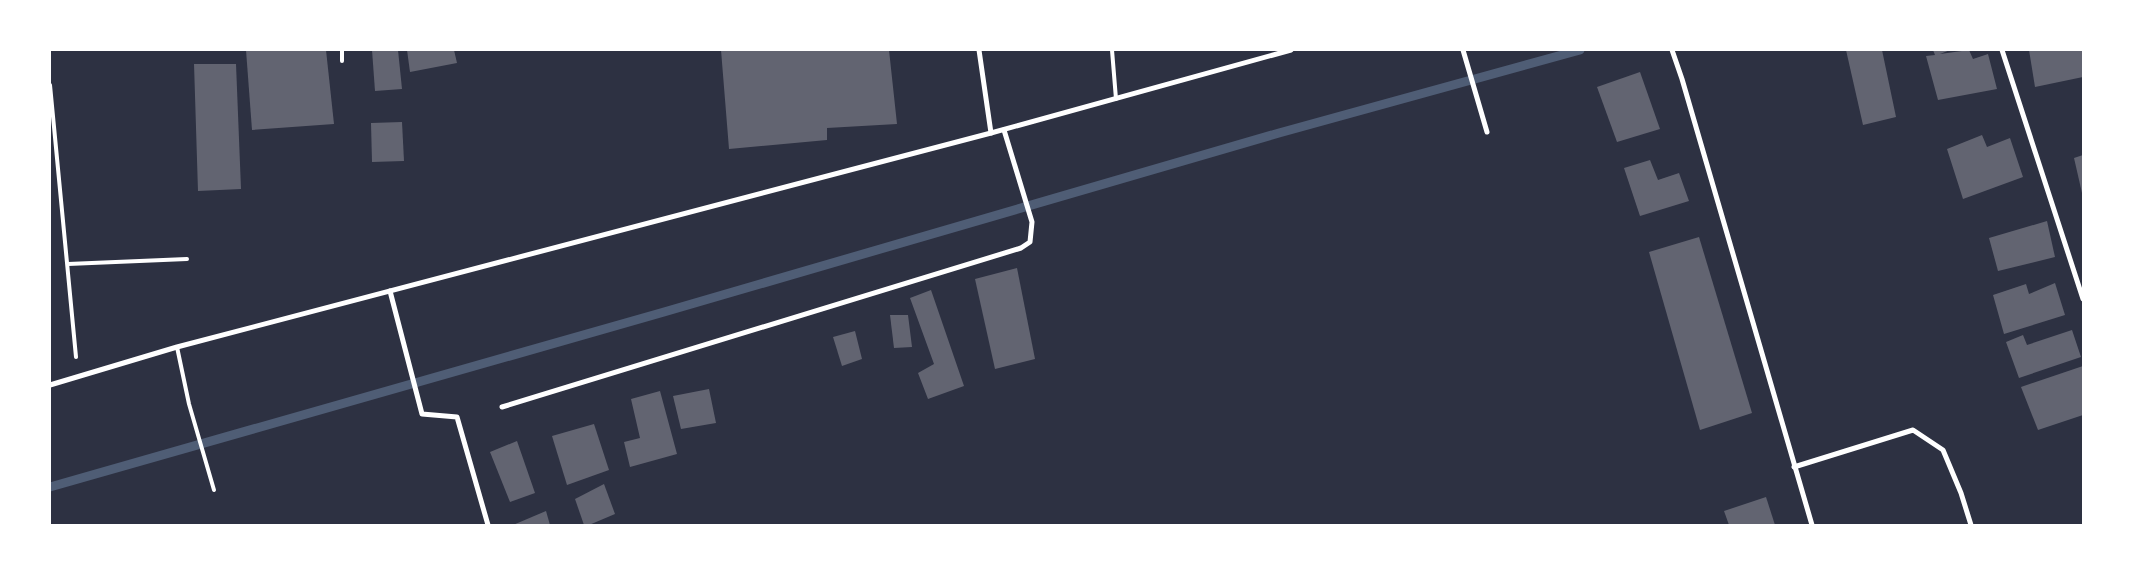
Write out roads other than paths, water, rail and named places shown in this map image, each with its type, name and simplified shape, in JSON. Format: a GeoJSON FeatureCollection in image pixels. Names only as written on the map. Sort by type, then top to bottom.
{"type":"FeatureCollection","features":[{"type":"Feature","properties":{"kind":"street"},"geometry":{"type":"LineString","coordinates":[[979,50],[991,133]]}},
{"type":"Feature","properties":{"kind":"street"},"geometry":{"type":"LineString","coordinates":[[50,385],[178,347],[1004,130],[1291,50]]}},
{"type":"Feature","properties":{"kind":"street"},"geometry":{"type":"LineString","coordinates":[[2002,50],[2083,299]]}},
{"type":"Feature","properties":{"kind":"street"},"geometry":{"type":"LineString","coordinates":[[1463,52],[1487,132]]}},
{"type":"Feature","properties":{"kind":"street"},"geometry":{"type":"LineString","coordinates":[[1673,53],[1812,525]]}},
{"type":"Feature","properties":{"kind":"street"},"geometry":{"type":"LineString","coordinates":[[502,406],[1021,248],[1030,242],[1032,222],[1004,130]]}},
{"type":"Feature","properties":{"kind":"street"},"geometry":{"type":"LineString","coordinates":[[390,291],[422,414],[457,417],[488,525]]}},
{"type":"Feature","properties":{"kind":"street"},"geometry":{"type":"LineString","coordinates":[[1794,467],[1913,430],[1943,450],[1961,493],[1971,525]]}},
{"type":"Feature","properties":{"kind":"lane"},"geometry":{"type":"LineString","coordinates":[[342,50],[342,61]]}},
{"type":"Feature","properties":{"kind":"lane"},"geometry":{"type":"LineString","coordinates":[[1112,50],[1116,100]]}},
{"type":"Feature","properties":{"kind":"lane"},"geometry":{"type":"LineString","coordinates":[[50,85],[76,357]]}},
{"type":"Feature","properties":{"kind":"lane"},"geometry":{"type":"LineString","coordinates":[[68,264],[187,259]]}},
{"type":"Feature","properties":{"kind":"lane"},"geometry":{"type":"LineString","coordinates":[[178,347],[189,404],[214,490]]}},
{"type":"Feature","properties":{"kind":"waterway"},"geometry":{"type":"LineString","coordinates":[[50,487],[664,312],[1279,133],[1580,50]]}}]}
